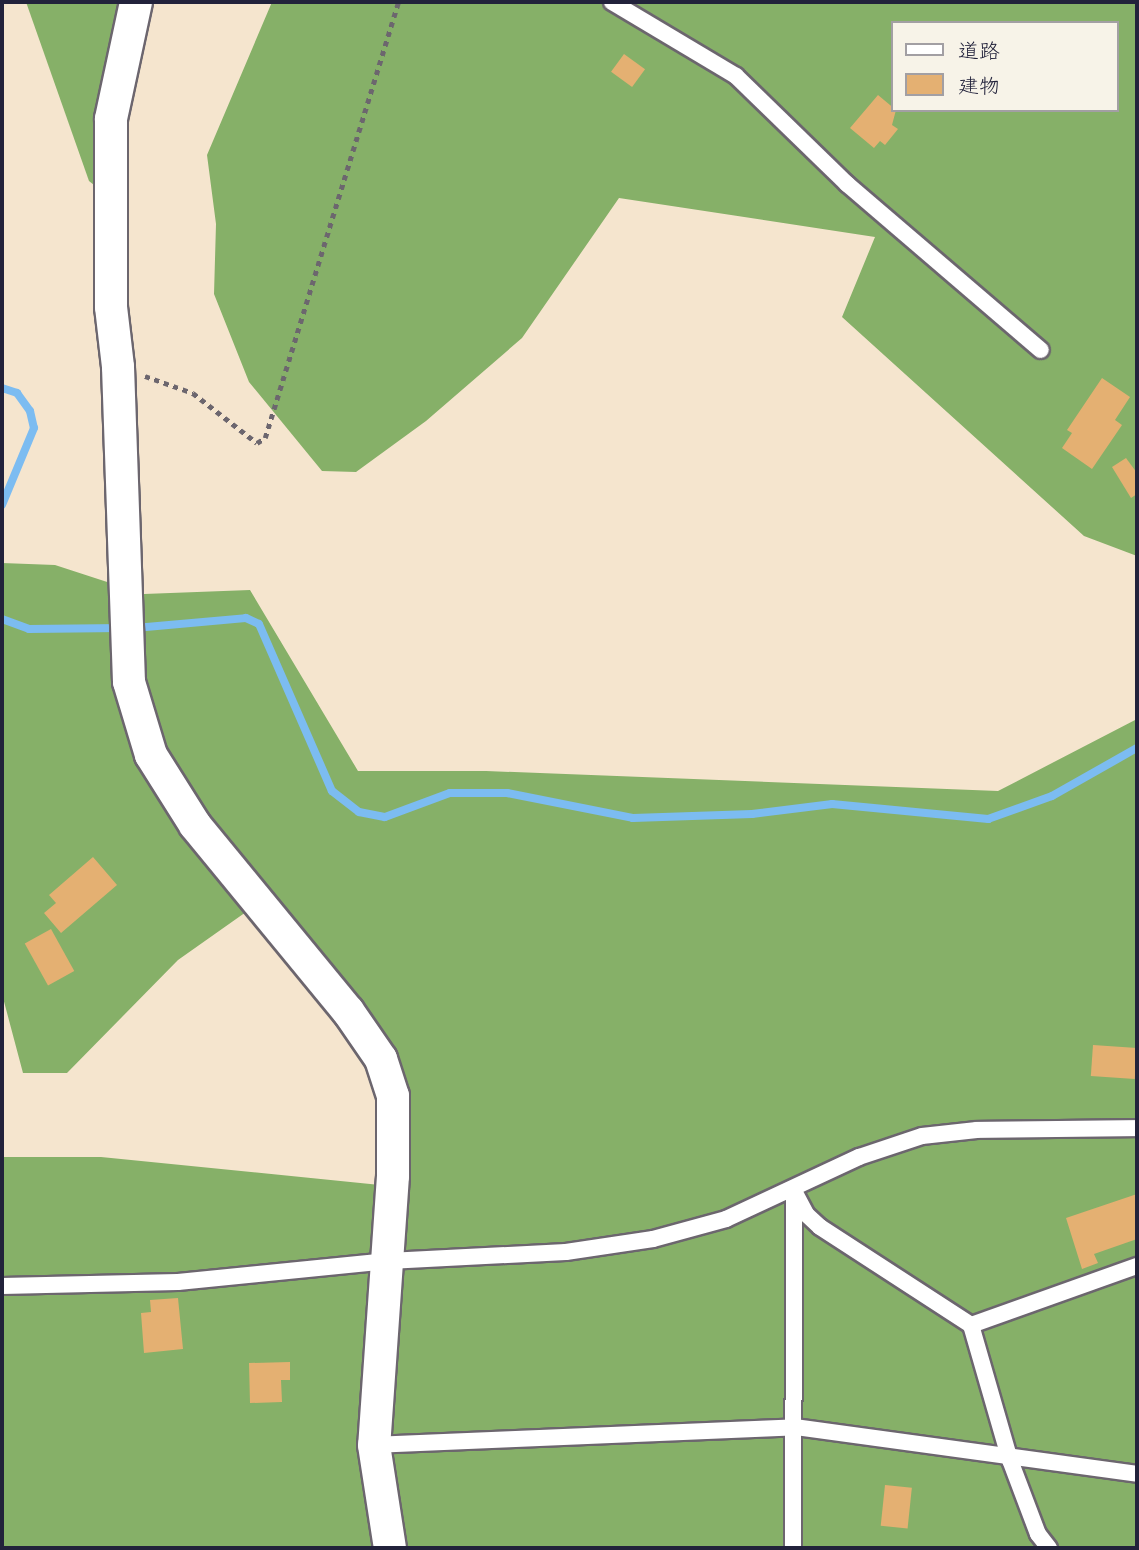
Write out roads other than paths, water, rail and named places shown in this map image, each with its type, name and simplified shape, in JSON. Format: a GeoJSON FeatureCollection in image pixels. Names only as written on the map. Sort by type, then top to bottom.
{"type":"FeatureCollection","features":[{"type":"Feature","properties":{"kind":"street"},"geometry":{"type":"LineString","coordinates":[[136,2],[111,119],[111,307],[118,367],[130,682],[151,755],[195,825],[348,1011],[382,1059],[393,1096],[388,1261],[374,1446],[390,1548]]}},
{"type":"Feature","properties":{"kind":"lane"},"geometry":{"type":"LineString","coordinates":[[612,2],[736,76],[846,184],[1041,350]]}},
{"type":"Feature","properties":{"kind":"lane"},"geometry":{"type":"LineString","coordinates":[[2,1286],[177,1282],[388,1261],[566,1252],[653,1239],[726,1219],[794,1191],[859,1157],[922,1136],[977,1130],[1137,1128]]}},
{"type":"Feature","properties":{"kind":"lane"},"geometry":{"type":"LineString","coordinates":[[794,1191],[806,1214],[820,1227],[971,1325],[1010,1460],[1038,1534],[1049,1548]]}},
{"type":"Feature","properties":{"kind":"lane"},"geometry":{"type":"LineString","coordinates":[[793,1548],[794,1191]]}},
{"type":"Feature","properties":{"kind":"lane"},"geometry":{"type":"LineString","coordinates":[[971,1325],[1137,1266]]}},
{"type":"Feature","properties":{"kind":"lane"},"geometry":{"type":"LineString","coordinates":[[374,1446],[795,1427],[1010,1460],[1137,1474]]}},
{"type":"Feature","properties":{"kind":"waterway"},"geometry":{"type":"LineString","coordinates":[[2,388],[17,393],[30,411],[34,428],[2,505]]}},
{"type":"Feature","properties":{"kind":"waterway"},"geometry":{"type":"LineString","coordinates":[[135,628],[246,618],[259,624],[332,791],[359,812],[385,817],[450,793],[507,793],[633,818],[752,814],[832,804],[988,819],[1052,796],[1137,748]]}},
{"type":"Feature","properties":{"kind":"waterway"},"geometry":{"type":"LineString","coordinates":[[2,619],[29,629],[122,628]]}}]}
